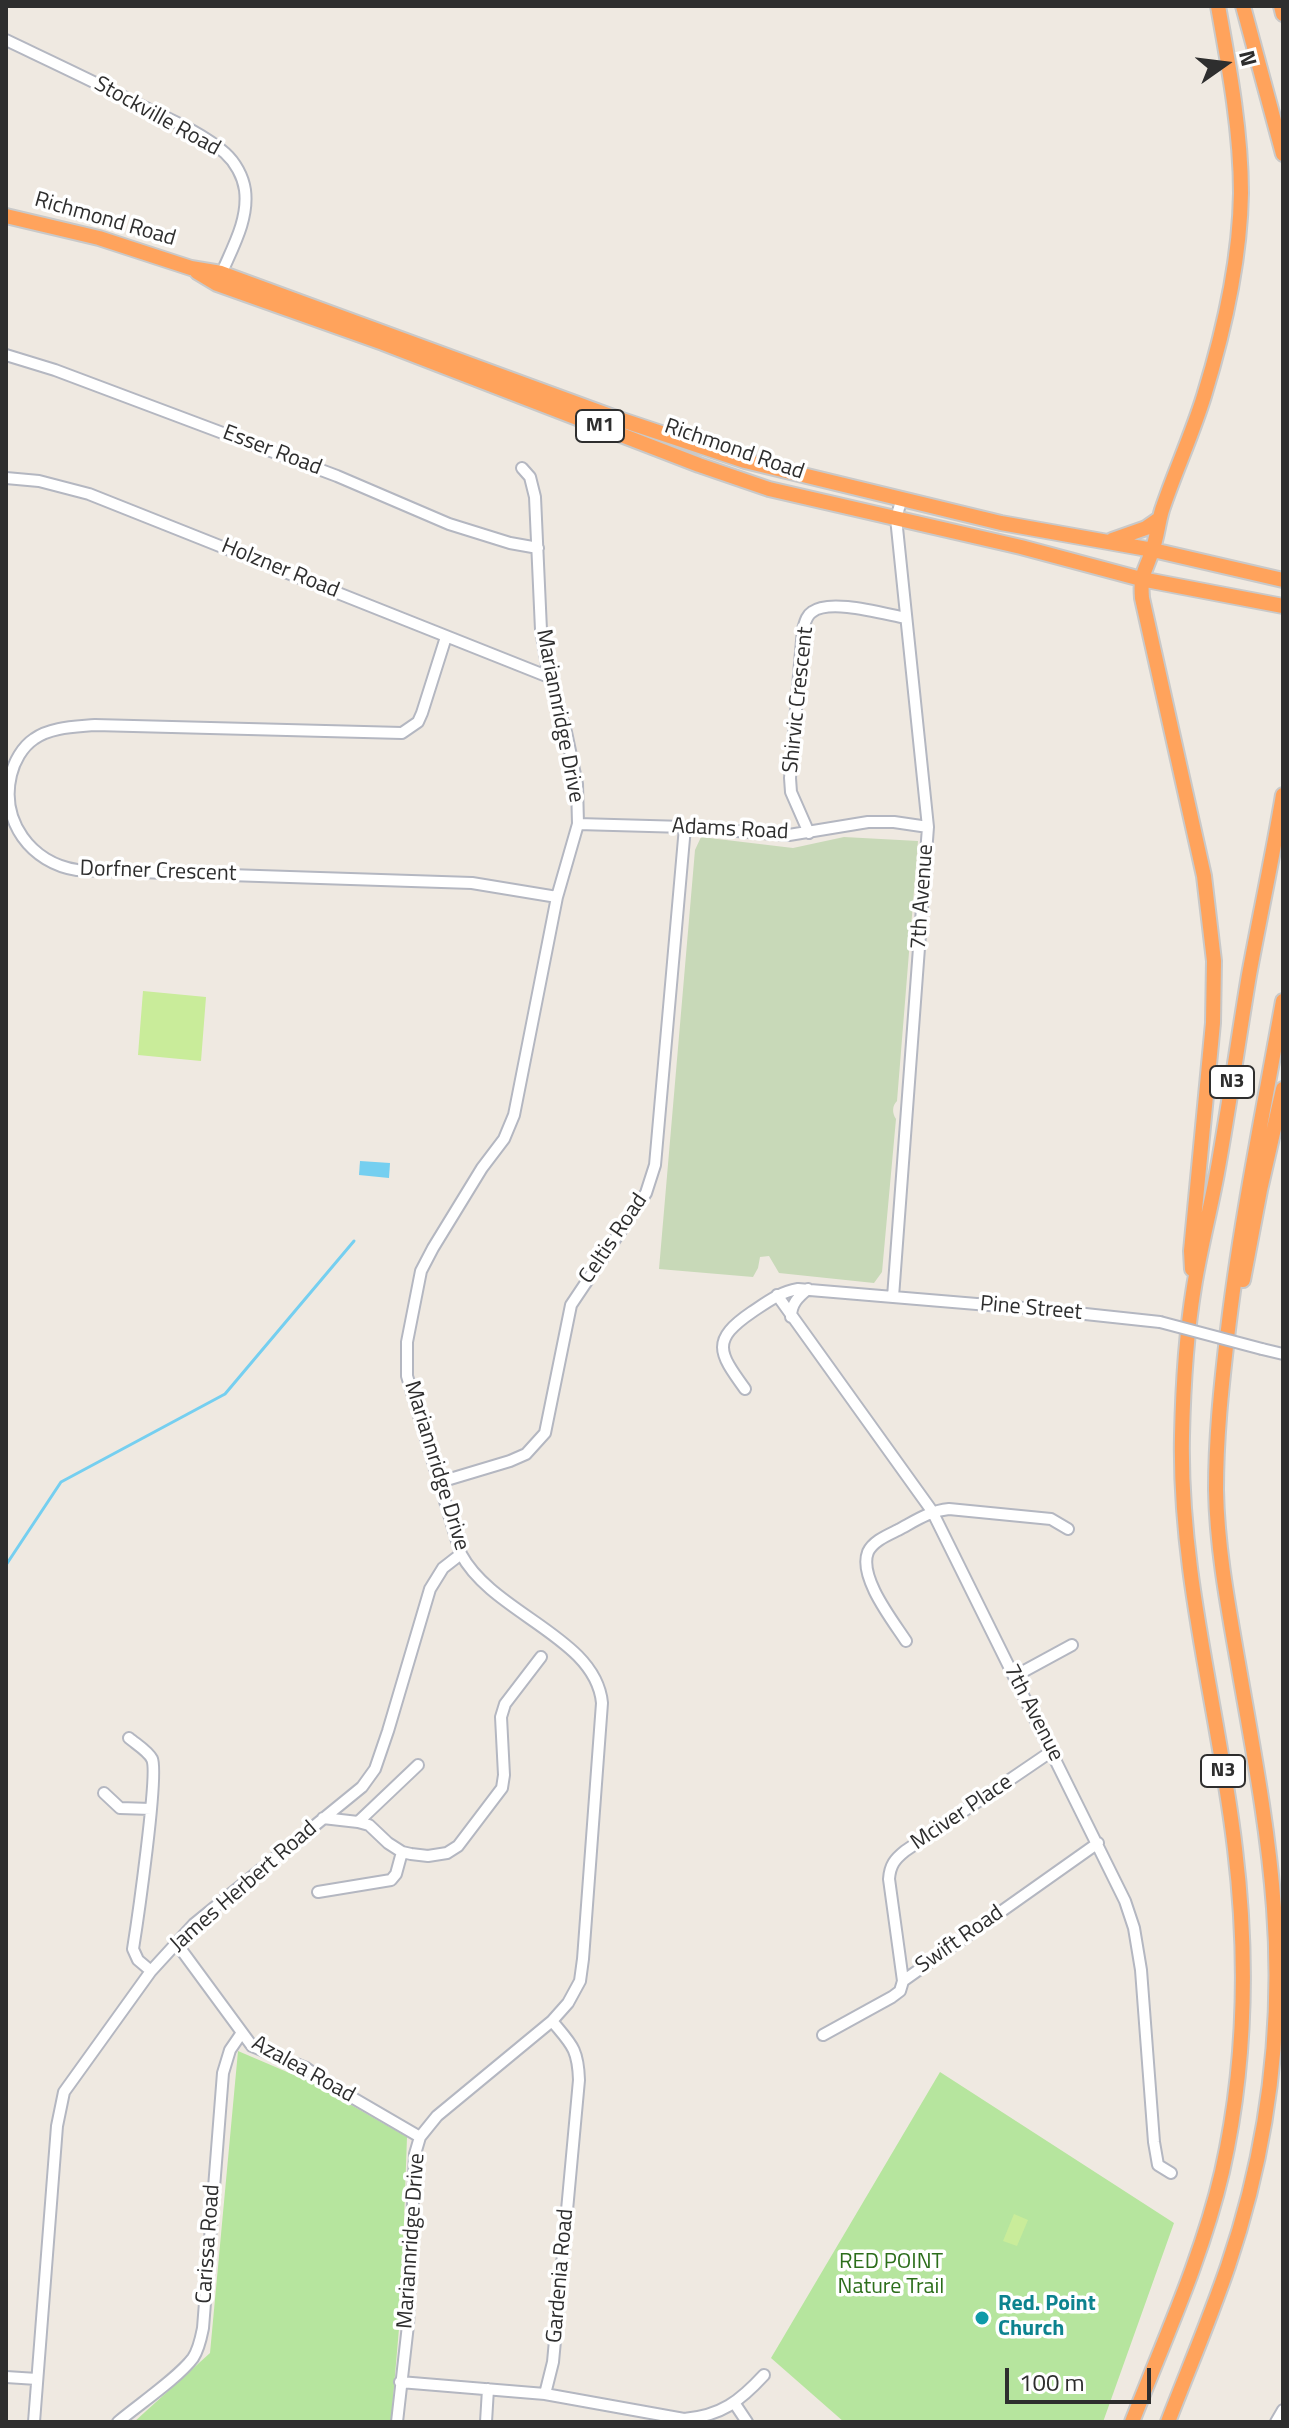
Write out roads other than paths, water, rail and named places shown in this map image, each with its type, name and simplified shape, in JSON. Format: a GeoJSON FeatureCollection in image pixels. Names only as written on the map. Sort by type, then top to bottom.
{"type":"FeatureCollection","features":[{"type":"Feature","properties":{"kind":"highway"},"geometry":{"type":"LineString","coordinates":[[1193,1289],[1191,1251],[1213,1023],[1214,961],[1204,876],[1142,598],[1141,579],[1153,550],[1159,519],[1210,378],[1239,240],[1241,191],[1238,146],[1218,6]]}},
{"type":"Feature","properties":{"kind":"highway"},"geometry":{"type":"LineString","coordinates":[[1243,6],[1283,154]]}},
{"type":"Feature","properties":{"kind":"highway"},"geometry":{"type":"LineString","coordinates":[[1281,6],[1283,14]]}},
{"type":"Feature","properties":{"kind":"highway","name":"Richmond Road"},"geometry":{"type":"LineString","coordinates":[[6,216],[99,238],[191,268],[745,461],[1001,523],[1153,550],[1283,580]]}},
{"type":"Feature","properties":{"kind":"highway","name":"Richmond Road"},"geometry":{"type":"LineString","coordinates":[[219,278],[769,489],[1141,579],[1280,605]]}},
{"type":"Feature","properties":{"kind":"highway"},"geometry":{"type":"LineString","coordinates":[[1107,541],[1146,528],[1159,519]]}},
{"type":"Feature","properties":{"kind":"highway","name":"N3"},"geometry":{"type":"LineString","coordinates":[[1132,2422],[1195,2264],[1218,2187],[1235,2102],[1243,2021],[1242,1925],[1235,1846],[1193,1601],[1184,1520],[1182,1439],[1193,1289],[1283,795]]}},
{"type":"Feature","properties":{"kind":"highway","name":"N3"},"geometry":{"type":"LineString","coordinates":[[1168,2422],[1227,2268],[1253,2181],[1268,2100],[1276,2004],[1274,1906],[1266,1831],[1218,1528],[1216,1434],[1232,1297],[1283,1001]]}},
{"type":"Feature","properties":{"kind":"highway"},"geometry":{"type":"LineString","coordinates":[[1232,1297],[1242,1283],[1283,1089]]}},
{"type":"Feature","properties":{"kind":"street","name":"Stockville Road"},"geometry":{"type":"LineString","coordinates":[[6,40],[170,120],[229,157],[239,172],[245,199],[234,247],[219,278]]}},
{"type":"Feature","properties":{"kind":"street","name":"Esser Road"},"geometry":{"type":"LineString","coordinates":[[6,355],[55,370],[309,465],[449,524],[510,543],[538,548]]}},
{"type":"Feature","properties":{"kind":"street","name":"Mariannridge Drive"},"geometry":{"type":"LineString","coordinates":[[397,2422],[408,2325],[415,2154],[420,2137],[437,2116],[552,2021],[568,2003],[580,1981],[602,1703],[601,1690],[589,1666],[578,1654],[496,1595],[476,1576],[461,1554],[405,1364],[417,1288],[426,1259],[482,1168],[504,1139],[514,1115],[557,897],[578,824],[577,784],[566,732],[549,677],[541,630],[534,487],[522,468]]}},
{"type":"Feature","properties":{"kind":"street","name":"Holzner Road"},"geometry":{"type":"LineString","coordinates":[[6,478],[39,481],[89,494],[549,677]]}},
{"type":"Feature","properties":{"kind":"street","name":"7th Avenue"},"geometry":{"type":"LineString","coordinates":[[893,1297],[928,827],[896,518],[902,498]]}},
{"type":"Feature","properties":{"kind":"street","name":"Shirvic Crescent"},"geometry":{"type":"LineString","coordinates":[[809,833],[791,792],[790,778],[806,619],[819,608],[833,606],[906,618]]}},
{"type":"Feature","properties":{"kind":"street","name":"Dorfner Crescent"},"geometry":{"type":"LineString","coordinates":[[446,637],[418,722],[402,733],[95,725],[52,730],[33,739],[20,754],[9,786],[11,816],[29,847],[63,868],[472,883],[557,897]]}},
{"type":"Feature","properties":{"kind":"street","name":"Adams Road"},"geometry":{"type":"LineString","coordinates":[[578,824],[685,827],[789,835],[868,822],[928,827]]}},
{"type":"Feature","properties":{"kind":"street","name":"Celtis Road"},"geometry":{"type":"LineString","coordinates":[[440,1482],[526,1454],[545,1433],[571,1305],[651,1181],[655,1165],[685,827]]}},
{"type":"Feature","properties":{"kind":"street","name":"Pine Street"},"geometry":{"type":"LineString","coordinates":[[777,1295],[787,1290],[808,1289],[1160,1322],[1283,1354]]}},
{"type":"Feature","properties":{"kind":"street"},"geometry":{"type":"LineString","coordinates":[[791,1317],[796,1300],[808,1289]]}},
{"type":"Feature","properties":{"kind":"street","name":"7th Avenue"},"geometry":{"type":"LineString","coordinates":[[777,1295],[932,1511],[1131,1914],[1141,1970],[1154,2142],[1158,2165],[1171,2173]]}},
{"type":"Feature","properties":{"kind":"street"},"geometry":{"type":"LineString","coordinates":[[745,1389],[728,1365],[724,1354],[725,1337],[738,1321],[777,1295]]}},
{"type":"Feature","properties":{"kind":"street"},"geometry":{"type":"LineString","coordinates":[[906,1641],[877,1595],[867,1572],[868,1552],[874,1543],[932,1511],[949,1509],[1051,1519],[1068,1529]]}},
{"type":"Feature","properties":{"kind":"street","name":"James Herbert Road"},"geometry":{"type":"LineString","coordinates":[[34,2422],[59,2109],[64,2092],[151,1971],[194,1924],[362,1787],[375,1769],[430,1589],[443,1568],[461,1554]]}},
{"type":"Feature","properties":{"kind":"street"},"geometry":{"type":"LineString","coordinates":[[1015,1676],[1072,1645]]}},
{"type":"Feature","properties":{"kind":"street"},"geometry":{"type":"LineString","coordinates":[[323,1818],[369,1825],[402,1852],[428,1856],[447,1853],[458,1846],[502,1788],[501,1717],[505,1704],[541,1657]]}},
{"type":"Feature","properties":{"kind":"street"},"geometry":{"type":"LineString","coordinates":[[129,1738],[148,1754],[153,1763],[151,1809],[133,1949],[138,1960],[151,1971]]}},
{"type":"Feature","properties":{"kind":"street","name":"Mciver Place"},"geometry":{"type":"LineString","coordinates":[[903,1981],[889,1879],[890,1868],[896,1858],[1052,1751]]}},
{"type":"Feature","properties":{"kind":"street"},"geometry":{"type":"LineString","coordinates":[[358,1822],[418,1765]]}},
{"type":"Feature","properties":{"kind":"street"},"geometry":{"type":"LineString","coordinates":[[104,1793],[120,1808],[151,1809]]}},
{"type":"Feature","properties":{"kind":"street","name":"Swift Road"},"geometry":{"type":"LineString","coordinates":[[823,2035],[892,1997],[900,1991],[903,1981],[1098,1843]]}},
{"type":"Feature","properties":{"kind":"street"},"geometry":{"type":"LineString","coordinates":[[318,1892],[391,1880],[396,1874],[402,1852]]}},
{"type":"Feature","properties":{"kind":"street","name":"Azalea Road"},"geometry":{"type":"LineString","coordinates":[[177,1944],[252,2046],[306,2068],[420,2137]]}},
{"type":"Feature","properties":{"kind":"street","name":"Gardenia Road"},"geometry":{"type":"LineString","coordinates":[[545,2394],[553,2362],[579,2080],[577,2054],[552,2021]]}},
{"type":"Feature","properties":{"kind":"street","name":"Carissa Road"},"geometry":{"type":"LineString","coordinates":[[118,2422],[185,2367],[195,2356],[200,2343],[223,2073],[230,2050],[241,2034]]}},
{"type":"Feature","properties":{"kind":"street"},"geometry":{"type":"LineString","coordinates":[[400,2382],[545,2394],[684,2419],[700,2417],[735,2404],[764,2375]]}},
{"type":"Feature","properties":{"kind":"street"},"geometry":{"type":"LineString","coordinates":[[6,2377],[37,2379]]}},
{"type":"Feature","properties":{"kind":"street"},"geometry":{"type":"LineString","coordinates":[[486,2422],[488,2389]]}},
{"type":"Feature","properties":{"kind":"street"},"geometry":{"type":"LineString","coordinates":[[735,2404],[747,2422]]}},
{"type":"Feature","properties":{"kind":"street"},"geometry":{"type":"LineString","coordinates":[[1276,2422],[1283,2410]]}},
{"type":"Feature","properties":{"kind":"water"},"geometry":{"type":"Polygon","coordinates":[[[360,1161],[390,1163],[389,1178],[359,1175],[360,1161]]]}},
{"type":"Feature","properties":{"kind":"waterway"},"geometry":{"type":"LineString","coordinates":[[6,1565],[61,1482],[225,1394],[354,1241]]}},
{"type":"Feature","properties":{"kind":"place","name":"Red. Point Church"},"geometry":{"type":"Point","coordinates":[982,2318]}},
{"type":"Feature","properties":{"kind":"park label","name":"RED POINT Nature Trail"},"geometry":{"type":"Point","coordinates":[891,2276]}}]}
